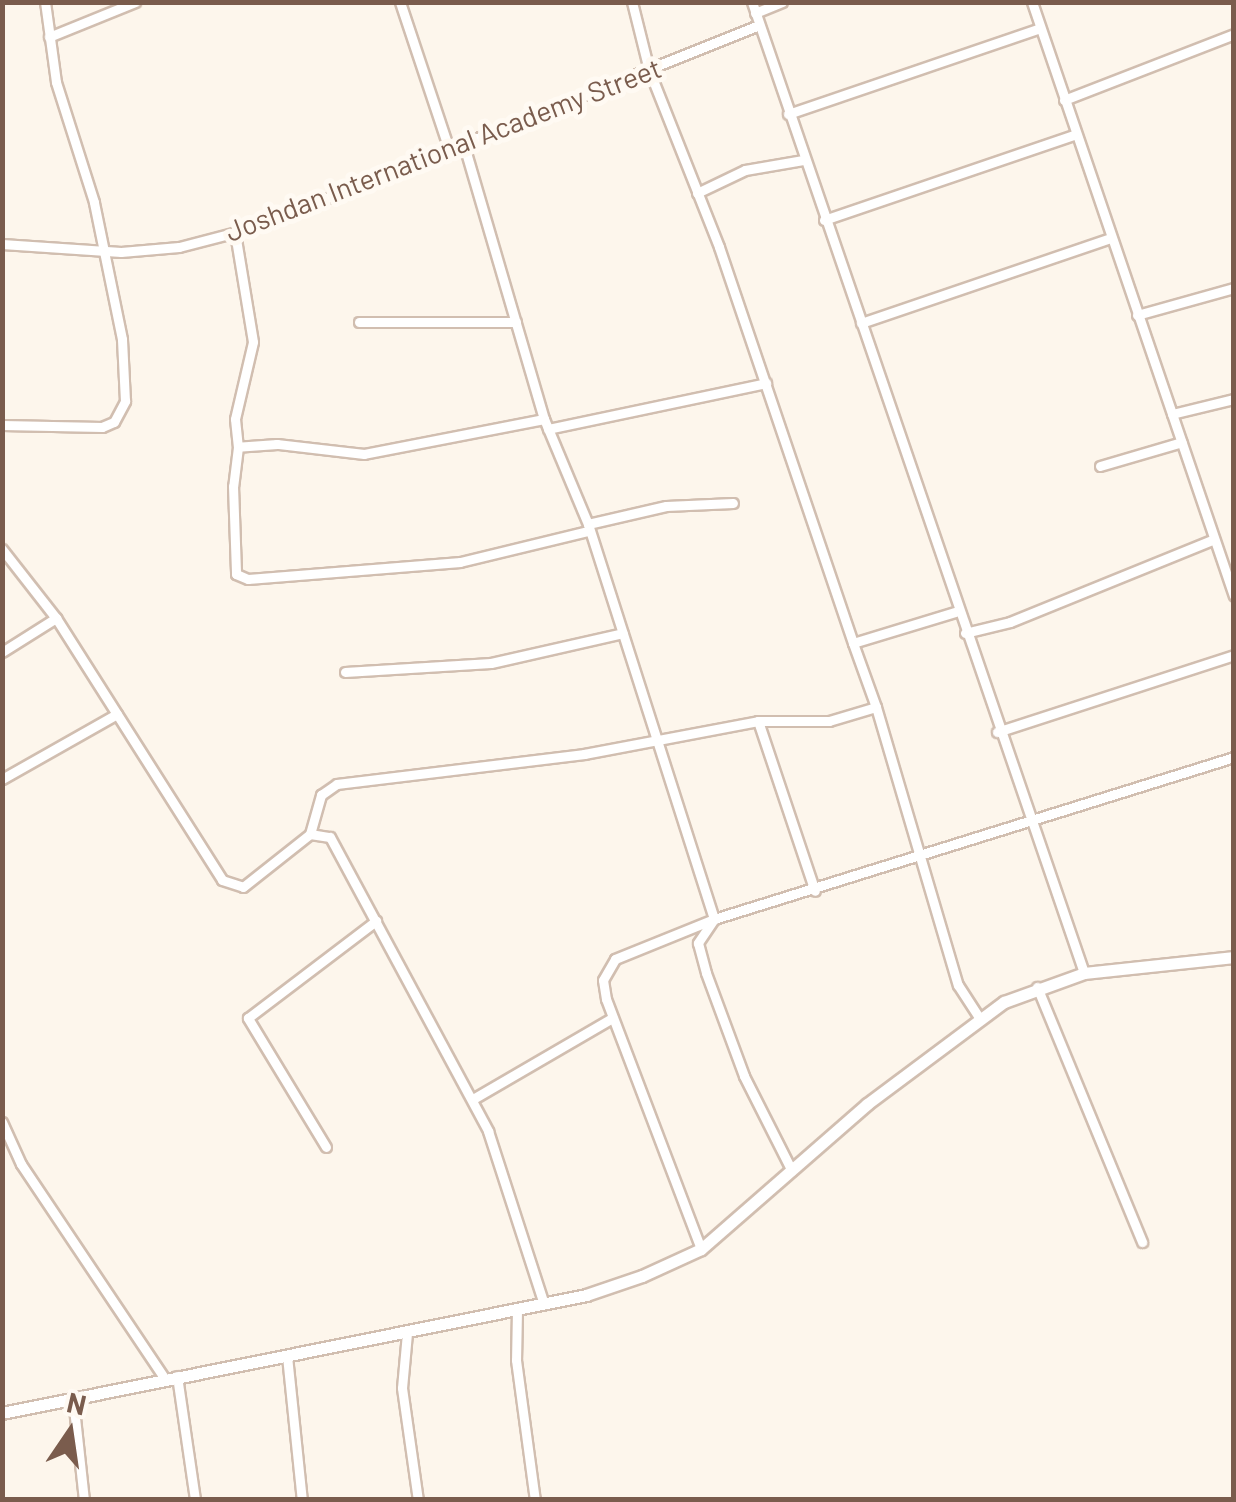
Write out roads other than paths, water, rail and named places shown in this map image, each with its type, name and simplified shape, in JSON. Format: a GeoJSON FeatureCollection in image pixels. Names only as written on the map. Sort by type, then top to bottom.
{"type":"FeatureCollection","features":[{"type":"Feature","properties":{"kind":"street"},"geometry":{"type":"LineString","coordinates":[[2,425],[102,427],[121,414],[122,339],[49,36],[45,2]]}},
{"type":"Feature","properties":{"kind":"street"},"geometry":{"type":"LineString","coordinates":[[49,36],[135,2]]}},
{"type":"Feature","properties":{"kind":"street"},"geometry":{"type":"LineString","coordinates":[[400,2],[448,146]]}},
{"type":"Feature","properties":{"kind":"street"},"geometry":{"type":"LineString","coordinates":[[632,2],[650,70],[766,384],[876,707],[958,985],[979,1016]]}},
{"type":"Feature","properties":{"kind":"street"},"geometry":{"type":"LineString","coordinates":[[782,2],[753,8],[997,732],[1084,973]]}},
{"type":"Feature","properties":{"kind":"street"},"geometry":{"type":"LineString","coordinates":[[1032,2],[1234,596]]}},
{"type":"Feature","properties":{"kind":"street","name":"Joshdan International Academy Street"},"geometry":{"type":"LineString","coordinates":[[2,244],[102,251],[179,248],[235,233],[759,25]]}},
{"type":"Feature","properties":{"kind":"street"},"geometry":{"type":"LineString","coordinates":[[788,114],[1040,28]]}},
{"type":"Feature","properties":{"kind":"street"},"geometry":{"type":"LineString","coordinates":[[1064,100],[1234,34]]}},
{"type":"Feature","properties":{"kind":"street"},"geometry":{"type":"LineString","coordinates":[[824,220],[1076,134]]}},
{"type":"Feature","properties":{"kind":"street"},"geometry":{"type":"LineString","coordinates":[[463,142],[546,424],[588,527],[714,919]]}},
{"type":"Feature","properties":{"kind":"street"},"geometry":{"type":"LineString","coordinates":[[697,193],[745,170],[803,160]]}},
{"type":"Feature","properties":{"kind":"street"},"geometry":{"type":"LineString","coordinates":[[235,233],[253,342],[235,420],[235,568],[242,578],[460,562],[666,506],[733,503]]}},
{"type":"Feature","properties":{"kind":"street"},"geometry":{"type":"LineString","coordinates":[[861,323],[1110,238]]}},
{"type":"Feature","properties":{"kind":"street"},"geometry":{"type":"LineString","coordinates":[[1137,314],[1234,288]]}},
{"type":"Feature","properties":{"kind":"street"},"geometry":{"type":"LineString","coordinates":[[359,322],[516,322]]}},
{"type":"Feature","properties":{"kind":"street"},"geometry":{"type":"LineString","coordinates":[[238,448],[277,444],[364,454],[766,384]]}},
{"type":"Feature","properties":{"kind":"street"},"geometry":{"type":"LineString","coordinates":[[1172,414],[1234,399]]}},
{"type":"Feature","properties":{"kind":"street"},"geometry":{"type":"LineString","coordinates":[[1100,466],[1182,442]]}},
{"type":"Feature","properties":{"kind":"street"},"geometry":{"type":"LineString","coordinates":[[964,632],[1026,616],[1214,539]]}},
{"type":"Feature","properties":{"kind":"street"},"geometry":{"type":"LineString","coordinates":[[2,548],[56,618],[211,865],[232,887],[243,886],[310,834],[321,795],[337,784],[584,754],[758,720],[829,722],[876,707]]}},
{"type":"Feature","properties":{"kind":"street"},"geometry":{"type":"LineString","coordinates":[[853,643],[956,612]]}},
{"type":"Feature","properties":{"kind":"street"},"geometry":{"type":"LineString","coordinates":[[2,652],[56,618]]}},
{"type":"Feature","properties":{"kind":"street"},"geometry":{"type":"LineString","coordinates":[[345,672],[492,663],[623,633]]}},
{"type":"Feature","properties":{"kind":"street"},"geometry":{"type":"LineString","coordinates":[[997,732],[1234,655]]}},
{"type":"Feature","properties":{"kind":"street"},"geometry":{"type":"LineString","coordinates":[[2,780],[117,714]]}},
{"type":"Feature","properties":{"kind":"street"},"geometry":{"type":"LineString","coordinates":[[758,720],[815,891]]}},
{"type":"Feature","properties":{"kind":"street"},"geometry":{"type":"LineString","coordinates":[[700,1249],[612,1018],[602,980],[614,959],[714,919],[923,859],[1234,757]]}},
{"type":"Feature","properties":{"kind":"street"},"geometry":{"type":"LineString","coordinates":[[310,834],[330,837],[473,1098],[544,1304]]}},
{"type":"Feature","properties":{"kind":"street"},"geometry":{"type":"LineString","coordinates":[[714,919],[698,943],[706,973],[744,1076],[792,1171]]}},
{"type":"Feature","properties":{"kind":"street"},"geometry":{"type":"LineString","coordinates":[[326,1148],[248,1018],[376,920]]}},
{"type":"Feature","properties":{"kind":"street"},"geometry":{"type":"LineString","coordinates":[[2,1414],[517,1310],[642,1276],[700,1249],[979,1016],[1037,987],[1084,973],[1234,957]]}},
{"type":"Feature","properties":{"kind":"street"},"geometry":{"type":"LineString","coordinates":[[1037,987],[1142,1242]]}},
{"type":"Feature","properties":{"kind":"street"},"geometry":{"type":"LineString","coordinates":[[473,1098],[612,1018]]}},
{"type":"Feature","properties":{"kind":"street"},"geometry":{"type":"LineString","coordinates":[[2,1122],[21,1164],[171,1377],[195,1500]]}},
{"type":"Feature","properties":{"kind":"street"},"geometry":{"type":"LineString","coordinates":[[517,1310],[516,1360],[534,1500]]}},
{"type":"Feature","properties":{"kind":"street"},"geometry":{"type":"LineString","coordinates":[[407,1333],[402,1388],[418,1500]]}},
{"type":"Feature","properties":{"kind":"street"},"geometry":{"type":"LineString","coordinates":[[287,1356],[302,1500]]}},
{"type":"Feature","properties":{"kind":"street"},"geometry":{"type":"LineString","coordinates":[[73,1399],[84,1500]]}}]}
